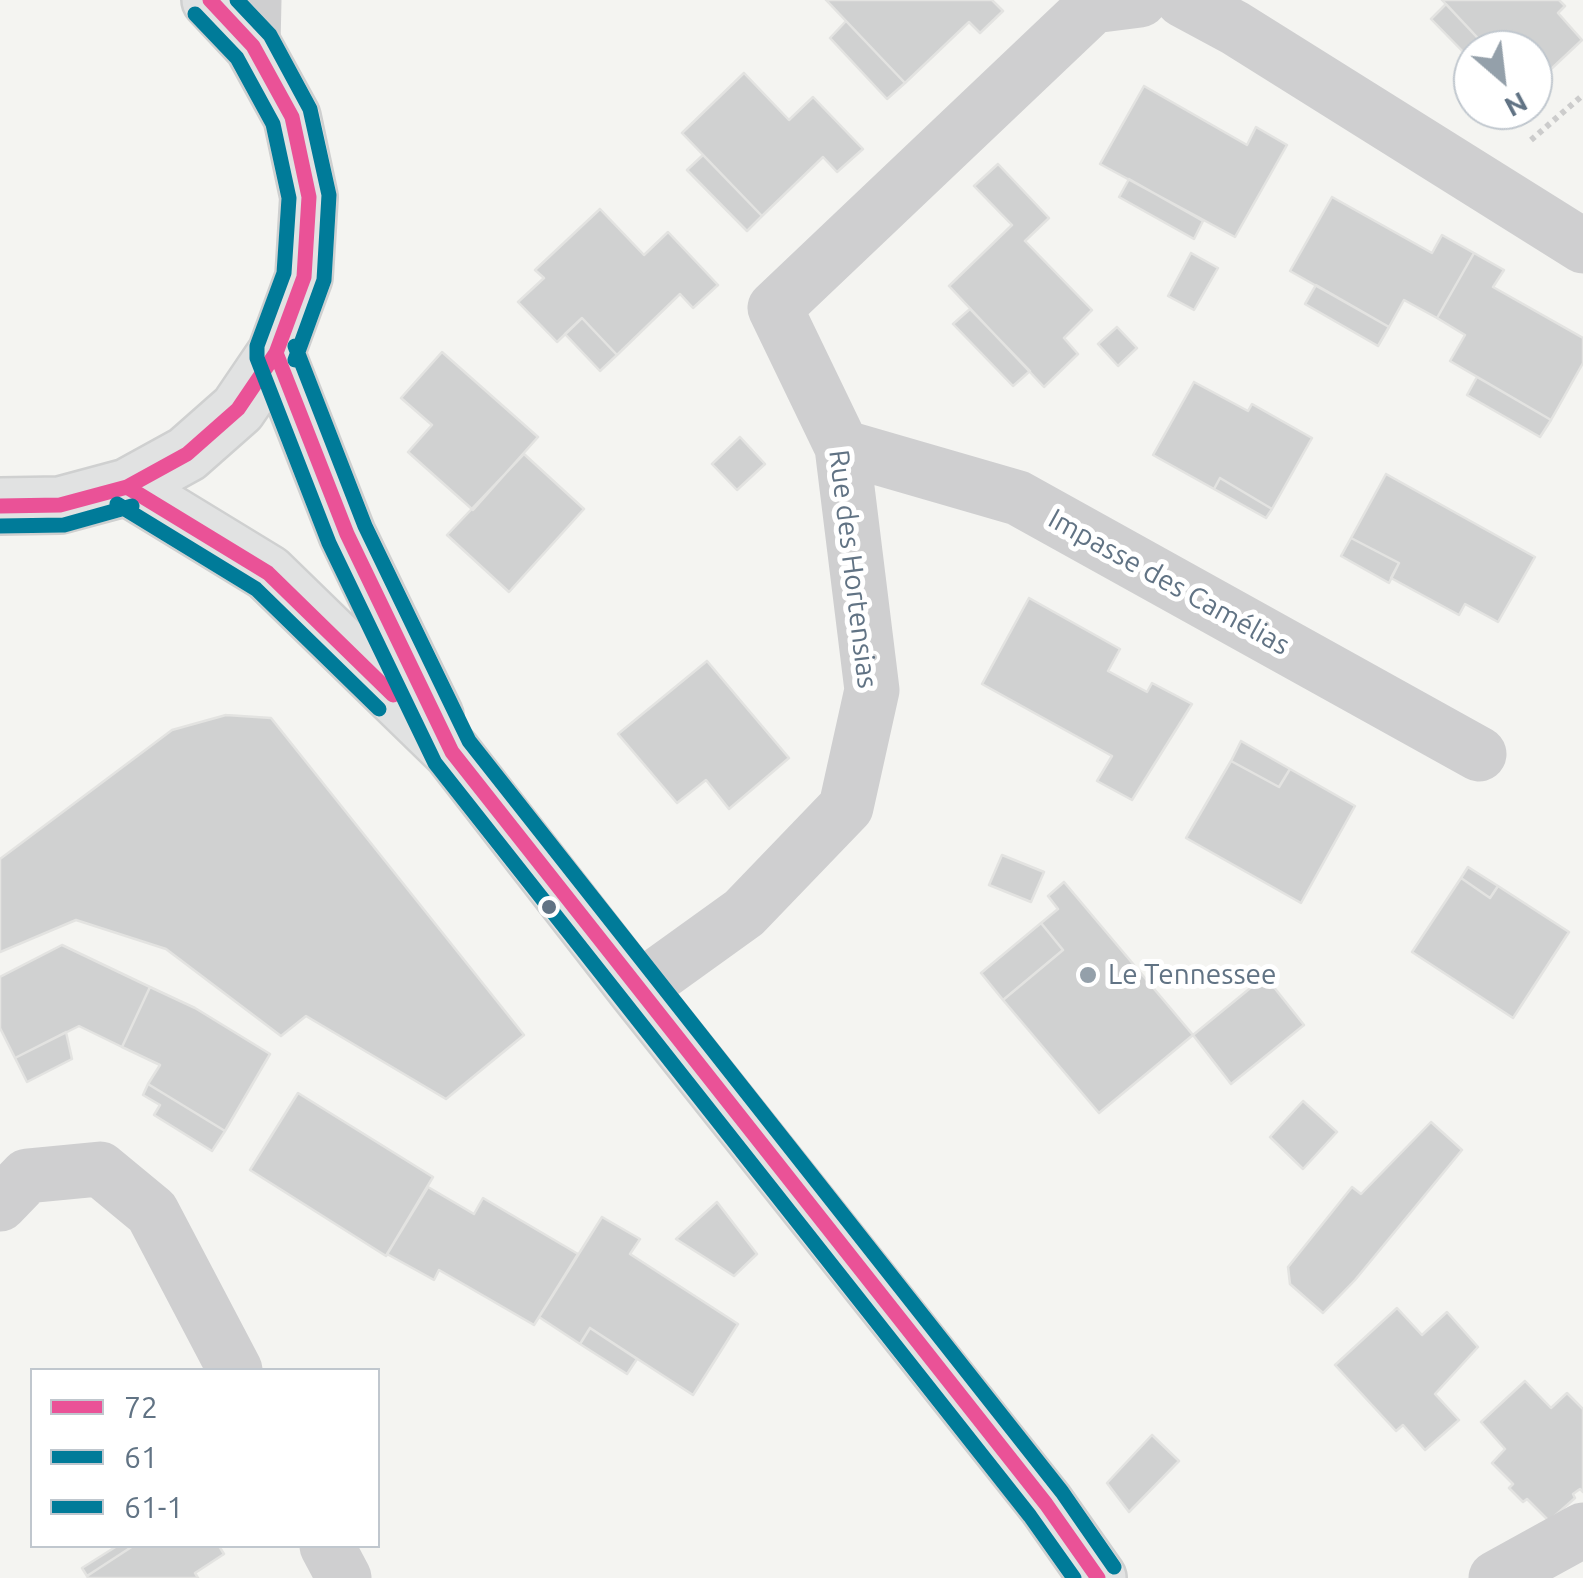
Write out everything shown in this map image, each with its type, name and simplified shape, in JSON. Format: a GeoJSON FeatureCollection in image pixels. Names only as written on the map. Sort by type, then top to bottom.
{"type":"FeatureCollection","features":[{"type":"Feature","properties":{"kind":"main road"},"geometry":{"type":"LineString","coordinates":[[0,506],[60,505],[127,487],[187,454],[238,409],[276,353],[304,276],[309,196],[292,117],[254,23],[210,0]]}},
{"type":"Feature","properties":{"kind":"main road"},"geometry":{"type":"LineString","coordinates":[[276,353],[347,534],[452,752]]}},
{"type":"Feature","properties":{"kind":"main road"},"geometry":{"type":"LineString","coordinates":[[127,487],[268,573],[452,752],[1046,1504],[1098,1578]]}},
{"type":"Feature","properties":{"kind":"street","name":"Rue des Hortensias"},"geometry":{"type":"LineString","coordinates":[[637,990],[744,912],[846,807],[872,690],[842,447],[775,308],[1093,6],[1140,0]]}},
{"type":"Feature","properties":{"kind":"street"},"geometry":{"type":"LineString","coordinates":[[1183,0],[1250,14],[1583,246]]}},
{"type":"Feature","properties":{"kind":"street","name":"Impasse des Camélias"},"geometry":{"type":"LineString","coordinates":[[842,447],[1018,498],[1479,754]]}},
{"type":"Feature","properties":{"kind":"street"},"geometry":{"type":"LineString","coordinates":[[0,1204],[27,1176],[100,1169],[152,1212],[235,1368]]}},
{"type":"Feature","properties":{"kind":"street"},"geometry":{"type":"LineString","coordinates":[[1496,1578],[1583,1530]]}},
{"type":"Feature","properties":{"kind":"street"},"geometry":{"type":"LineString","coordinates":[[328,1548],[344,1578]]}},
{"type":"Feature","properties":{"kind":"building"},"geometry":{"type":"Polygon","coordinates":[[[826,0],[992,0],[1003,11],[980,33],[969,22],[905,83],[826,0]]]}},
{"type":"Feature","properties":{"kind":"building"},"geometry":{"type":"Polygon","coordinates":[[[1442,0],[1559,0],[1565,6],[1558,13],[1582,40],[1553,67],[1553,30],[1470,30],[1442,0]]]}},
{"type":"Feature","properties":{"kind":"building"},"geometry":{"type":"Polygon","coordinates":[[[1446,4],[1470,30],[1453,30],[1453,42],[1431,19],[1446,4]]]}},
{"type":"Feature","properties":{"kind":"building"},"geometry":{"type":"Polygon","coordinates":[[[846,21],[905,83],[887,99],[830,38],[846,21]]]}},
{"type":"Feature","properties":{"kind":"building"},"geometry":{"type":"Polygon","coordinates":[[[744,73],[789,120],[813,97],[863,149],[837,172],[823,157],[762,216],[682,133],[744,73]]]}},
{"type":"Feature","properties":{"kind":"building"},"geometry":{"type":"Polygon","coordinates":[[[1144,86],[1247,145],[1256,127],[1287,145],[1235,237],[1100,164],[1144,86]]]}},
{"type":"Feature","properties":{"kind":"building"},"geometry":{"type":"Polygon","coordinates":[[[703,155],[762,216],[747,231],[687,170],[703,155]]]}},
{"type":"Feature","properties":{"kind":"building"},"geometry":{"type":"Polygon","coordinates":[[[998,164],[1049,218],[1025,241],[1092,310],[1064,338],[1078,354],[1044,387],[949,286],[1012,225],[974,186],[998,164]]]}},
{"type":"Feature","properties":{"kind":"building"},"geometry":{"type":"Polygon","coordinates":[[[1129,179],[1203,221],[1194,239],[1119,197],[1129,179]]]}},
{"type":"Feature","properties":{"kind":"building"},"geometry":{"type":"Polygon","coordinates":[[[1332,197],[1432,253],[1442,235],[1474,253],[1437,318],[1404,300],[1389,327],[1290,271],[1332,197]]]}},
{"type":"Feature","properties":{"kind":"building"},"geometry":{"type":"Polygon","coordinates":[[[600,209],[644,255],[668,232],[718,285],[693,308],[680,294],[617,355],[582,318],[557,342],[518,302],[544,278],[535,270],[600,209]]]}},
{"type":"Feature","properties":{"kind":"building"},"geometry":{"type":"Polygon","coordinates":[[[1191,253],[1218,268],[1194,310],[1168,296],[1191,253]]]}},
{"type":"Feature","properties":{"kind":"building"},"geometry":{"type":"Polygon","coordinates":[[[1474,253],[1504,270],[1493,287],[1583,338],[1583,363],[1551,420],[1450,361],[1465,335],[1437,318],[1474,253]]]}},
{"type":"Feature","properties":{"kind":"building"},"geometry":{"type":"Polygon","coordinates":[[[1316,285],[1389,327],[1378,346],[1305,304],[1316,285]]]}},
{"type":"Feature","properties":{"kind":"building"},"geometry":{"type":"Polygon","coordinates":[[[970,309],[1030,371],[1013,386],[953,324],[970,309]]]}},
{"type":"Feature","properties":{"kind":"building"},"geometry":{"type":"Polygon","coordinates":[[[582,318],[617,355],[600,371],[565,334],[582,318]]]}},
{"type":"Feature","properties":{"kind":"building"},"geometry":{"type":"Polygon","coordinates":[[[1117,327],[1137,348],[1118,366],[1098,344],[1117,327]]]}},
{"type":"Feature","properties":{"kind":"building"},"geometry":{"type":"Polygon","coordinates":[[[442,352],[538,437],[473,510],[408,452],[432,425],[401,398],[442,352]]]}},
{"type":"Feature","properties":{"kind":"building"},"geometry":{"type":"Polygon","coordinates":[[[1477,377],[1551,420],[1540,437],[1467,395],[1477,377]]]}},
{"type":"Feature","properties":{"kind":"building"},"geometry":{"type":"Polygon","coordinates":[[[1194,382],[1248,411],[1252,404],[1312,438],[1272,509],[1220,478],[1214,489],[1153,455],[1194,382]]]}},
{"type":"Feature","properties":{"kind":"building"},"geometry":{"type":"Polygon","coordinates":[[[740,437],[765,464],[737,490],[712,464],[740,437]]]}},
{"type":"Feature","properties":{"kind":"building"},"geometry":{"type":"Polygon","coordinates":[[[524,454],[584,509],[509,592],[447,535],[524,454]]]}},
{"type":"Feature","properties":{"kind":"building"},"geometry":{"type":"Polygon","coordinates":[[[1386,474],[1535,557],[1498,622],[1465,604],[1459,615],[1391,578],[1399,563],[1351,538],[1386,474]]]}},
{"type":"Feature","properties":{"kind":"building"},"geometry":{"type":"Polygon","coordinates":[[[1220,478],[1272,509],[1266,518],[1214,489],[1220,478]]]}},
{"type":"Feature","properties":{"kind":"building"},"geometry":{"type":"Polygon","coordinates":[[[1351,538],[1399,563],[1389,583],[1341,556],[1351,538]]]}},
{"type":"Feature","properties":{"kind":"building"},"geometry":{"type":"Polygon","coordinates":[[[1029,598],[1120,649],[1108,671],[1147,692],[1152,683],[1192,704],[1132,800],[1097,781],[1112,756],[982,684],[1029,598]]]}},
{"type":"Feature","properties":{"kind":"building"},"geometry":{"type":"Polygon","coordinates":[[[707,661],[789,758],[729,809],[706,780],[677,803],[618,734],[707,661]]]}},
{"type":"Feature","properties":{"kind":"building"},"geometry":{"type":"Polygon","coordinates":[[[226,715],[271,718],[524,1035],[446,1099],[306,1016],[281,1036],[166,949],[76,920],[0,952],[0,859],[172,730],[226,715]]]}},
{"type":"Feature","properties":{"kind":"building"},"geometry":{"type":"Polygon","coordinates":[[[1241,741],[1290,769],[1279,787],[1231,761],[1241,741]]]}},
{"type":"Feature","properties":{"kind":"building"},"geometry":{"type":"Polygon","coordinates":[[[1231,761],[1279,787],[1290,769],[1355,806],[1301,903],[1186,838],[1231,761]]]}},
{"type":"Feature","properties":{"kind":"building"},"geometry":{"type":"Polygon","coordinates":[[[1002,855],[1044,872],[1031,902],[989,885],[1002,855]]]}},
{"type":"Feature","properties":{"kind":"building"},"geometry":{"type":"Polygon","coordinates":[[[1468,867],[1498,886],[1490,898],[1461,878],[1468,867]]]}},
{"type":"Feature","properties":{"kind":"building"},"geometry":{"type":"Polygon","coordinates":[[[1461,878],[1490,898],[1498,886],[1569,932],[1513,1018],[1412,952],[1461,878]]]}},
{"type":"Feature","properties":{"kind":"building","name":"Le Tennessee"},"geometry":{"type":"Polygon","coordinates":[[[1064,882],[1193,1035],[1099,1113],[1003,1000],[1063,950],[1041,923],[1058,909],[1048,896],[1064,882]]]}},
{"type":"Feature","properties":{"kind":"building"},"geometry":{"type":"Polygon","coordinates":[[[1041,923],[1063,950],[1003,1000],[981,973],[1041,923]]]}},
{"type":"Feature","properties":{"kind":"building"},"geometry":{"type":"Polygon","coordinates":[[[62,945],[150,987],[122,1047],[79,1026],[15,1058],[0,1028],[0,977],[62,945]]]}},
{"type":"Feature","properties":{"kind":"building"},"geometry":{"type":"Polygon","coordinates":[[[1265,976],[1304,1025],[1231,1084],[1193,1035],[1265,976]]]}},
{"type":"Feature","properties":{"kind":"building"},"geometry":{"type":"Polygon","coordinates":[[[150,987],[195,1008],[270,1054],[225,1131],[148,1084],[160,1065],[122,1047],[150,987]]]}},
{"type":"Feature","properties":{"kind":"building"},"geometry":{"type":"Polygon","coordinates":[[[66,1032],[72,1059],[27,1082],[15,1058],[66,1032]]]}},
{"type":"Feature","properties":{"kind":"building"},"geometry":{"type":"Polygon","coordinates":[[[148,1084],[225,1131],[212,1151],[154,1115],[160,1105],[143,1095],[148,1084]]]}},
{"type":"Feature","properties":{"kind":"building"},"geometry":{"type":"Polygon","coordinates":[[[298,1093],[433,1177],[386,1256],[250,1170],[298,1093]]]}},
{"type":"Feature","properties":{"kind":"building"},"geometry":{"type":"Polygon","coordinates":[[[1303,1101],[1337,1132],[1303,1169],[1270,1137],[1303,1101]]]}},
{"type":"Feature","properties":{"kind":"building"},"geometry":{"type":"Polygon","coordinates":[[[1431,1122],[1462,1150],[1323,1313],[1290,1284],[1288,1267],[1352,1187],[1361,1194],[1431,1122]]]}},
{"type":"Feature","properties":{"kind":"building"},"geometry":{"type":"Polygon","coordinates":[[[428,1187],[474,1214],[483,1198],[578,1254],[534,1325],[439,1270],[434,1280],[387,1254],[428,1187]]]}},
{"type":"Feature","properties":{"kind":"building"},"geometry":{"type":"Polygon","coordinates":[[[717,1202],[757,1254],[734,1276],[676,1239],[717,1202]]]}},
{"type":"Feature","properties":{"kind":"building"},"geometry":{"type":"Polygon","coordinates":[[[602,1217],[640,1239],[630,1254],[738,1324],[693,1395],[590,1328],[580,1344],[539,1317],[602,1217]]]}},
{"type":"Feature","properties":{"kind":"building"},"geometry":{"type":"Polygon","coordinates":[[[1397,1308],[1422,1335],[1447,1312],[1478,1347],[1435,1394],[1459,1420],[1425,1450],[1403,1425],[1396,1431],[1335,1365],[1397,1308]]]}},
{"type":"Feature","properties":{"kind":"building"},"geometry":{"type":"Polygon","coordinates":[[[590,1328],[637,1359],[627,1374],[580,1344],[590,1328]]]}},
{"type":"Feature","properties":{"kind":"building"},"geometry":{"type":"Polygon","coordinates":[[[1525,1381],[1551,1408],[1567,1393],[1583,1409],[1583,1492],[1580,1489],[1573,1494],[1575,1498],[1549,1521],[1509,1488],[1513,1484],[1492,1463],[1505,1449],[1481,1422],[1525,1381]]]}},
{"type":"Feature","properties":{"kind":"building"},"geometry":{"type":"Polygon","coordinates":[[[1152,1435],[1179,1461],[1129,1512],[1107,1483],[1152,1435]]]}},
{"type":"Feature","properties":{"kind":"building"},"geometry":{"type":"Polygon","coordinates":[[[114,1548],[130,1548],[87,1576],[82,1568],[114,1548]]]}},
{"type":"Feature","properties":{"kind":"building"},"geometry":{"type":"Polygon","coordinates":[[[130,1548],[220,1548],[224,1554],[195,1573],[198,1578],[87,1576],[130,1548]]]}},
{"type":"Feature","properties":{"kind":"transit line","name":"72"},"geometry":{"type":"LineString","coordinates":[[0,506],[60,505],[127,487],[187,454],[238,409],[276,353],[304,277],[309,197],[292,117],[253,46],[210,0]]}},
{"type":"Feature","properties":{"kind":"transit line","name":"61-1"},"geometry":{"type":"LineString","coordinates":[[237,0],[270,35],[310,109],[329,195],[324,280],[295,360]]}},
{"type":"Feature","properties":{"kind":"transit line","name":"61"},"geometry":{"type":"LineString","coordinates":[[195,14],[237,58],[273,124],[289,198],[284,273],[257,346],[257,358],[329,543],[435,763],[1030,1516],[1074,1578]]}},
{"type":"Feature","properties":{"kind":"transit line","name":"61-1"},"geometry":{"type":"LineString","coordinates":[[295,346],[365,526],[469,741],[1062,1492],[1114,1567]]}},
{"type":"Feature","properties":{"kind":"transit line","name":"72"},"geometry":{"type":"LineString","coordinates":[[276,353],[347,534],[452,752],[1046,1504],[1098,1578]]}},
{"type":"Feature","properties":{"kind":"transit line","name":"72"},"geometry":{"type":"LineString","coordinates":[[127,487],[268,573],[393,695]]}},
{"type":"Feature","properties":{"kind":"transit line","name":"61"},"geometry":{"type":"LineString","coordinates":[[117,504],[256,589],[379,709]]}},
{"type":"Feature","properties":{"kind":"transit line","name":"61"},"geometry":{"type":"LineString","coordinates":[[0,526],[64,525],[132,506]]}},
{"type":"Feature","properties":{"kind":"place","name":"Le Tennessee"},"geometry":{"type":"Point","coordinates":[1088,975]}}]}
